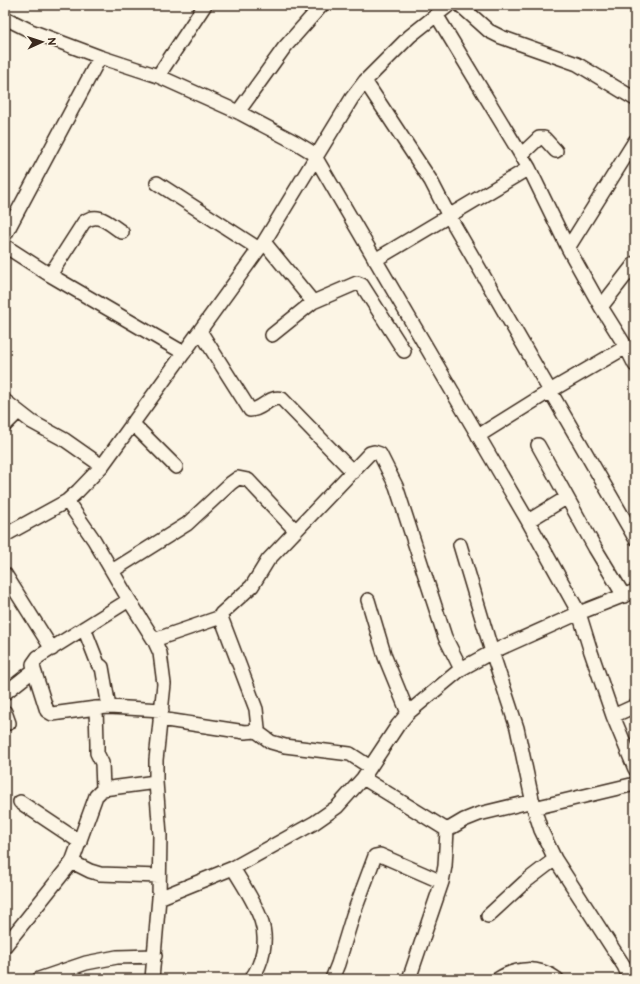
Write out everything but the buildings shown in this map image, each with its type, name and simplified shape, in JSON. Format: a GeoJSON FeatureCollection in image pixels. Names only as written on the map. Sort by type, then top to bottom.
{"type":"FeatureCollection","features":[{"type":"Feature","properties":{"kind":"street"},"geometry":{"type":"LineString","coordinates":[[158,76],[205,5]]}},
{"type":"Feature","properties":{"kind":"street"},"geometry":{"type":"LineString","coordinates":[[238,112],[284,48],[322,5]]}},
{"type":"Feature","properties":{"kind":"street"},"geometry":{"type":"LineString","coordinates":[[5,536],[67,501],[78,492],[102,466],[261,245],[352,98],[365,80],[410,36],[449,5]]}},
{"type":"Feature","properties":{"kind":"street"},"geometry":{"type":"LineString","coordinates":[[460,5],[489,31],[501,37],[576,64],[635,99]]}},
{"type":"Feature","properties":{"kind":"street"},"geometry":{"type":"LineString","coordinates":[[437,16],[529,168],[568,248],[601,307],[630,349],[635,365]]}},
{"type":"Feature","properties":{"kind":"street"},"geometry":{"type":"LineString","coordinates":[[5,18],[31,31],[100,57],[158,76],[238,112],[308,150],[316,158],[528,521],[579,613],[613,716],[635,769]]}},
{"type":"Feature","properties":{"kind":"street"},"geometry":{"type":"LineString","coordinates":[[5,235],[100,57]]}},
{"type":"Feature","properties":{"kind":"street"},"geometry":{"type":"LineString","coordinates":[[365,80],[431,181],[449,216],[635,538]]}},
{"type":"Feature","properties":{"kind":"street"},"geometry":{"type":"LineString","coordinates":[[521,155],[542,137],[556,151]]}},
{"type":"Feature","properties":{"kind":"street"},"geometry":{"type":"LineString","coordinates":[[568,248],[635,141]]}},
{"type":"Feature","properties":{"kind":"street"},"geometry":{"type":"LineString","coordinates":[[375,260],[529,168]]}},
{"type":"Feature","properties":{"kind":"street"},"geometry":{"type":"LineString","coordinates":[[157,183],[261,245],[313,302]]}},
{"type":"Feature","properties":{"kind":"street"},"geometry":{"type":"LineString","coordinates":[[50,275],[84,222],[90,218],[96,217],[102,219],[122,232]]}},
{"type":"Feature","properties":{"kind":"street"},"geometry":{"type":"LineString","coordinates":[[5,246],[50,275],[184,353]]}},
{"type":"Feature","properties":{"kind":"street"},"geometry":{"type":"LineString","coordinates":[[601,307],[635,263]]}},
{"type":"Feature","properties":{"kind":"street"},"geometry":{"type":"LineString","coordinates":[[272,335],[313,302],[357,283],[362,285],[404,351]]}},
{"type":"Feature","properties":{"kind":"street"},"geometry":{"type":"LineString","coordinates":[[200,331],[250,410],[255,410],[272,398],[282,399],[353,472]]}},
{"type":"Feature","properties":{"kind":"street"},"geometry":{"type":"LineString","coordinates":[[478,436],[550,391],[630,349]]}},
{"type":"Feature","properties":{"kind":"street"},"geometry":{"type":"LineString","coordinates":[[5,401],[32,422],[66,440],[102,466]]}},
{"type":"Feature","properties":{"kind":"street"},"geometry":{"type":"LineString","coordinates":[[5,425],[18,412]]}},
{"type":"Feature","properties":{"kind":"street"},"geometry":{"type":"LineString","coordinates":[[132,423],[176,467]]}},
{"type":"Feature","properties":{"kind":"street"},"geometry":{"type":"LineString","coordinates":[[159,898],[233,868],[314,823],[336,807],[367,773],[398,725],[408,713],[462,669],[492,652],[579,613],[629,594],[566,498],[538,445]]}},
{"type":"Feature","properties":{"kind":"street"},"geometry":{"type":"LineString","coordinates":[[256,731],[258,724],[256,709],[221,614],[252,586],[268,560],[370,453],[374,452],[380,454],[396,486],[446,637],[462,669]]}},
{"type":"Feature","properties":{"kind":"street"},"geometry":{"type":"LineString","coordinates":[[112,571],[187,524],[238,478],[248,480],[296,531]]}},
{"type":"Feature","properties":{"kind":"street"},"geometry":{"type":"LineString","coordinates":[[528,521],[566,498]]}},
{"type":"Feature","properties":{"kind":"street"},"geometry":{"type":"LineString","coordinates":[[67,501],[94,540],[128,600],[154,640],[160,654],[164,684],[156,760],[160,835],[159,898],[152,979]]}},
{"type":"Feature","properties":{"kind":"street"},"geometry":{"type":"LineString","coordinates":[[460,545],[516,728],[541,830],[555,859],[624,966],[630,979]]}},
{"type":"Feature","properties":{"kind":"street"},"geometry":{"type":"LineString","coordinates":[[5,574],[52,649]]}},
{"type":"Feature","properties":{"kind":"street"},"geometry":{"type":"LineString","coordinates":[[128,600],[34,661],[34,670],[47,711],[49,713],[52,714],[102,707],[161,714],[245,732],[256,731],[271,742],[285,746],[350,754],[367,773],[447,830]]}},
{"type":"Feature","properties":{"kind":"street"},"geometry":{"type":"LineString","coordinates":[[368,600],[385,657],[408,713]]}},
{"type":"Feature","properties":{"kind":"street"},"geometry":{"type":"LineString","coordinates":[[154,640],[221,617]]}},
{"type":"Feature","properties":{"kind":"street"},"geometry":{"type":"LineString","coordinates":[[84,628],[98,664],[102,667],[102,707],[97,750],[102,763],[103,789]]}},
{"type":"Feature","properties":{"kind":"street"},"geometry":{"type":"LineString","coordinates":[[5,693],[34,670]]}},
{"type":"Feature","properties":{"kind":"street"},"geometry":{"type":"LineString","coordinates":[[613,716],[635,706]]}},
{"type":"Feature","properties":{"kind":"street"},"geometry":{"type":"LineString","coordinates":[[5,946],[72,862],[96,796],[103,789],[156,782]]}},
{"type":"Feature","properties":{"kind":"street"},"geometry":{"type":"LineString","coordinates":[[447,830],[464,820],[479,814],[635,784]]}},
{"type":"Feature","properties":{"kind":"street"},"geometry":{"type":"LineString","coordinates":[[20,802],[80,842]]}},
{"type":"Feature","properties":{"kind":"street"},"geometry":{"type":"LineString","coordinates":[[409,979],[442,882],[445,866],[447,830]]}},
{"type":"Feature","properties":{"kind":"street"},"geometry":{"type":"LineString","coordinates":[[332,979],[353,915],[375,856],[380,855],[442,882]]}},
{"type":"Feature","properties":{"kind":"street"},"geometry":{"type":"LineString","coordinates":[[488,916],[525,882],[555,859]]}},
{"type":"Feature","properties":{"kind":"street"},"geometry":{"type":"LineString","coordinates":[[72,862],[100,874],[159,876]]}},
{"type":"Feature","properties":{"kind":"street"},"geometry":{"type":"LineString","coordinates":[[233,868],[262,921],[264,949],[261,963],[251,979]]}},
{"type":"Feature","properties":{"kind":"street"},"geometry":{"type":"LineString","coordinates":[[39,979],[86,963],[117,957],[155,956]]}},
{"type":"Feature","properties":{"kind":"street"},"geometry":{"type":"LineString","coordinates":[[498,979],[515,970],[533,969],[557,979]]}}]}
